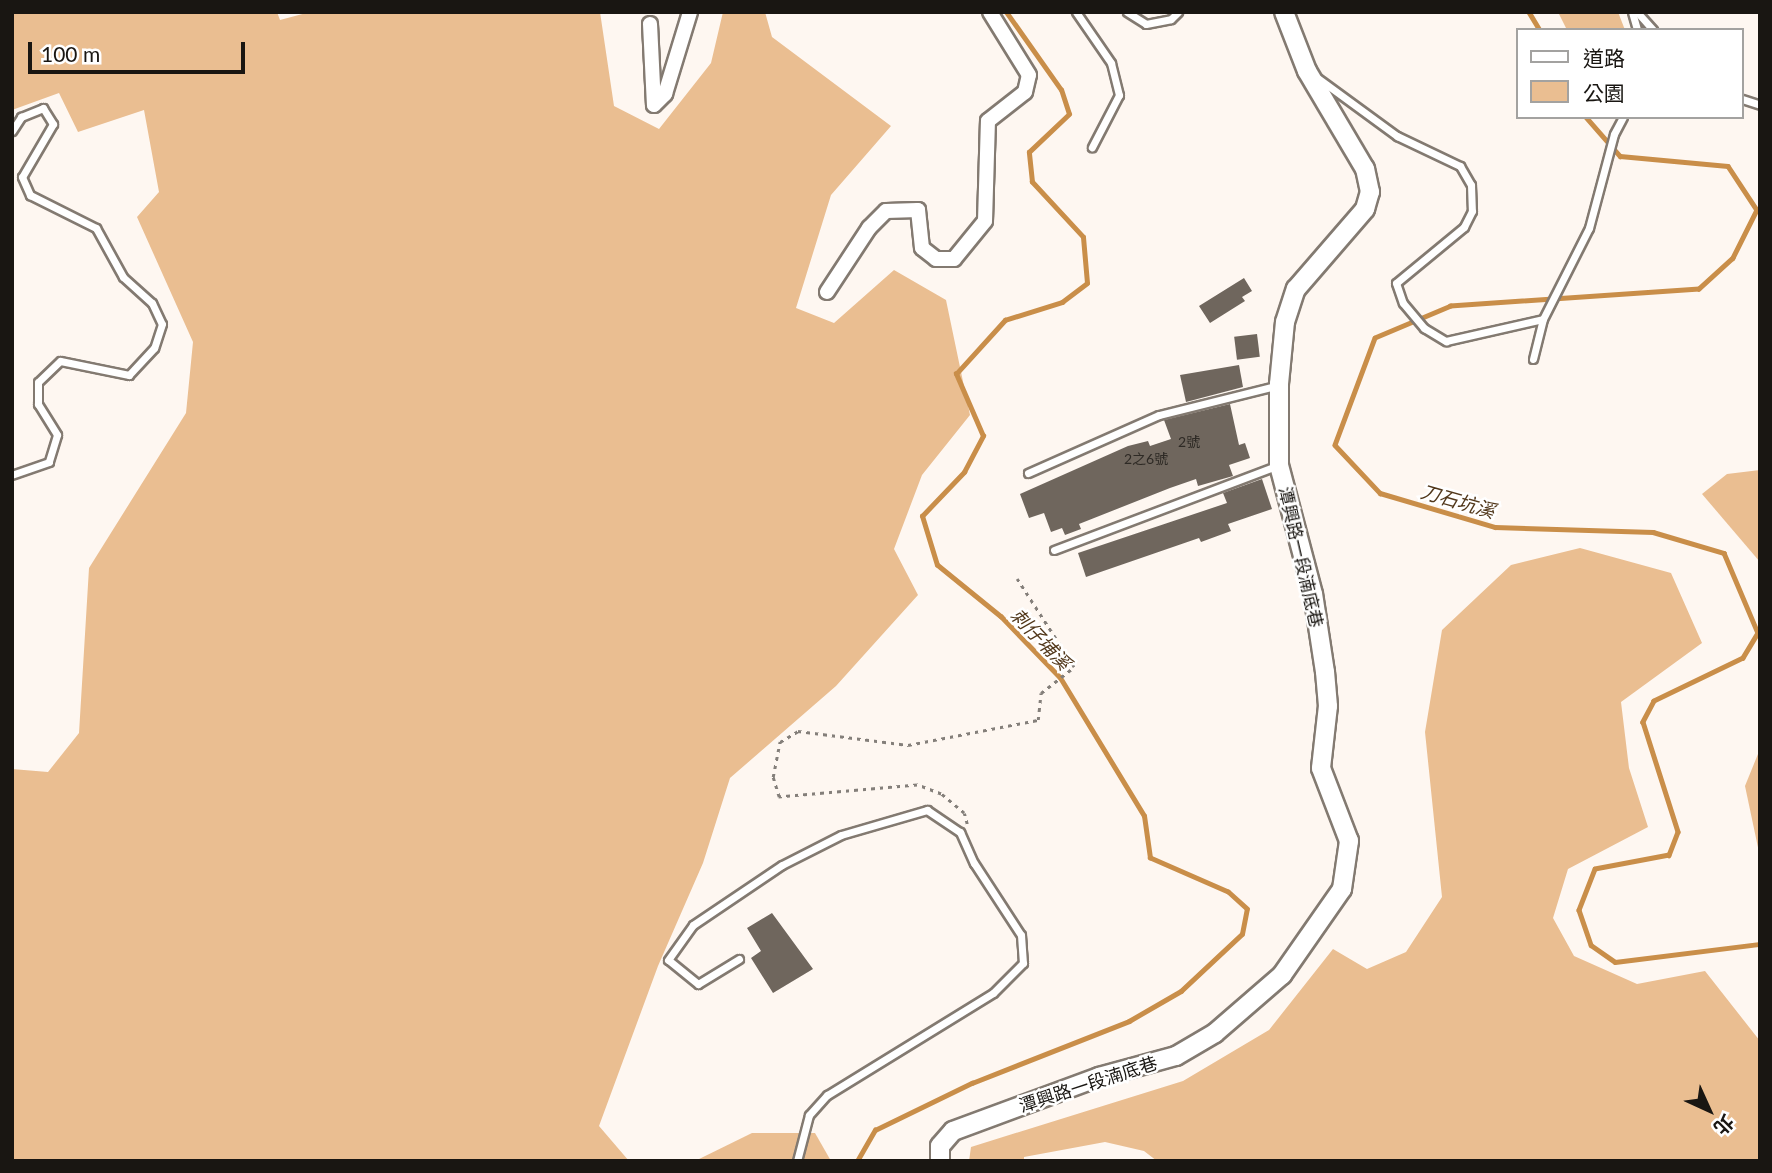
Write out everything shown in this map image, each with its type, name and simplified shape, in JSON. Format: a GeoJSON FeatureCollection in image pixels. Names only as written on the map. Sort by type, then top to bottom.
{"type":"FeatureCollection","features":[{"type":"Feature","properties":{"kind":"street"},"geometry":{"type":"LineString","coordinates":[[650,23],[654,105],[665,94],[690,12]]}},
{"type":"Feature","properties":{"kind":"street"},"geometry":{"type":"LineString","coordinates":[[827,292],[869,228],[886,211],[918,210],[922,248],[936,259],[954,260],[985,221],[988,121],[1026,92],[1029,75],[989,12]]}},
{"type":"Feature","properties":{"kind":"street","name":"潭興路一段湳底巷"},"geometry":{"type":"LineString","coordinates":[[940,1161],[940,1146],[953,1131],[1099,1077],[1176,1056],[1215,1033],[1282,975],[1342,889],[1349,841],[1321,768],[1328,706],[1314,594],[1279,465],[1279,384],[1285,322],[1296,289],[1365,209],[1370,192],[1365,169],[1307,71],[1284,12]]}},
{"type":"Feature","properties":{"kind":"lane"},"geometry":{"type":"LineString","coordinates":[[1076,12],[1111,63],[1119,95],[1092,147]]}},
{"type":"Feature","properties":{"kind":"lane"},"geometry":{"type":"LineString","coordinates":[[1127,12],[1146,24],[1171,19],[1178,12]]}},
{"type":"Feature","properties":{"kind":"lane"},"geometry":{"type":"LineString","coordinates":[[1635,12],[1651,28]]}},
{"type":"Feature","properties":{"kind":"lane"},"geometry":{"type":"LineString","coordinates":[[1307,71],[1396,136],[1460,166],[1471,185],[1472,211],[1464,227],[1396,283],[1403,303],[1423,328],[1446,341],[1543,318]]}},
{"type":"Feature","properties":{"kind":"lane"},"geometry":{"type":"LineString","coordinates":[[12,131],[22,117],[43,108],[53,124],[22,177],[30,195],[96,228],[123,277],[152,303],[162,324],[154,348],[129,375],[60,361],[38,382],[38,404],[57,435],[49,462],[12,475]]}},
{"type":"Feature","properties":{"kind":"lane"},"geometry":{"type":"LineString","coordinates":[[1533,359],[1543,318],[1589,228],[1614,134],[1622,119]]}},
{"type":"Feature","properties":{"kind":"lane"},"geometry":{"type":"LineString","coordinates":[[1028,472],[1160,415],[1279,384]]}},
{"type":"Feature","properties":{"kind":"lane"},"geometry":{"type":"LineString","coordinates":[[1054,550],[1279,465]]}},
{"type":"Feature","properties":{"kind":"lane"},"geometry":{"type":"LineString","coordinates":[[739,960],[698,984],[668,960],[693,925],[782,865],[841,835],[927,810],[960,832],[1021,935],[1023,963],[993,993],[827,1095],[809,1115],[797,1161]]}},
{"type":"Feature","properties":{"kind":"path"},"geometry":{"type":"LineString","coordinates":[[960,832],[967,827],[964,813],[941,794],[917,785],[779,797],[773,777],[780,742],[798,731],[908,745],[1038,720],[1041,692],[1074,667],[1017,579]]}},
{"type":"Feature","properties":{"kind":"green space"},"geometry":{"type":"Polygon","coordinates":[[[12,12],[277,12],[280,20],[310,12],[600,12],[614,106],[659,129],[711,63],[723,12],[765,12],[772,37],[891,126],[831,195],[796,308],[834,323],[894,270],[946,300],[970,415],[922,475],[894,549],[918,595],[836,686],[730,778],[703,863],[658,966],[599,1126],[629,1161],[12,1161],[12,769],[48,772],[79,733],[89,568],[186,413],[193,342],[137,217],[159,192],[144,110],[78,132],[59,93],[12,110],[12,12]]]}},
{"type":"Feature","properties":{"kind":"green space"},"geometry":{"type":"Polygon","coordinates":[[[1558,12],[1618,12],[1624,28],[1566,28],[1558,12]]]}},
{"type":"Feature","properties":{"kind":"green space"},"geometry":{"type":"Polygon","coordinates":[[[1760,470],[1760,562],[1702,494],[1727,474],[1760,470]]]}},
{"type":"Feature","properties":{"kind":"green space"},"geometry":{"type":"Polygon","coordinates":[[[1580,548],[1671,573],[1702,643],[1621,702],[1629,768],[1648,827],[1568,869],[1553,918],[1574,956],[1637,984],[1705,971],[1760,1041],[1760,1161],[1157,1161],[1144,1151],[1105,1142],[1024,1157],[1024,1161],[969,1161],[971,1147],[1183,1081],[1269,1030],[1333,949],[1367,969],[1406,952],[1442,897],[1425,732],[1442,630],[1511,565],[1580,548]]]}},
{"type":"Feature","properties":{"kind":"green space"},"geometry":{"type":"Polygon","coordinates":[[[1760,749],[1760,857],[1745,786],[1760,749]]]}},
{"type":"Feature","properties":{"kind":"green space"},"geometry":{"type":"Polygon","coordinates":[[[752,1133],[815,1133],[831,1161],[695,1161],[752,1133]]]}},
{"type":"Feature","properties":{"kind":"building"},"geometry":{"type":"Polygon","coordinates":[[[1244,278],[1252,291],[1242,297],[1245,301],[1210,323],[1199,306],[1244,278]]]}},
{"type":"Feature","properties":{"kind":"building"},"geometry":{"type":"Polygon","coordinates":[[[1257,334],[1260,357],[1237,360],[1234,337],[1257,334]]]}},
{"type":"Feature","properties":{"kind":"building"},"geometry":{"type":"Polygon","coordinates":[[[1239,365],[1243,387],[1186,402],[1180,375],[1239,365]]]}},
{"type":"Feature","properties":{"kind":"building"},"geometry":{"type":"Polygon","coordinates":[[[1230,404],[1239,445],[1245,443],[1250,458],[1229,465],[1233,476],[1198,486],[1196,479],[1170,488],[1079,524],[1081,529],[1065,535],[1062,528],[1051,532],[1044,513],[1029,518],[1020,494],[1128,446],[1148,441],[1150,446],[1171,439],[1164,420],[1230,404]]]}},
{"type":"Feature","properties":{"kind":"building"},"geometry":{"type":"Polygon","coordinates":[[[1262,479],[1272,509],[1228,524],[1231,531],[1201,542],[1199,538],[1086,577],[1078,553],[1227,503],[1223,493],[1262,479]]]}},
{"type":"Feature","properties":{"kind":"building"},"geometry":{"type":"Polygon","coordinates":[[[772,913],[813,969],[773,993],[751,958],[761,951],[747,928],[772,913]]]}},
{"type":"Feature","properties":{"kind":"waterway","name":"刺仔埔溪"},"geometry":{"type":"LineString","coordinates":[[857,1161],[875,1130],[972,1083],[1129,1021],[1181,991],[1242,934],[1247,909],[1228,892],[1150,858],[1144,816],[1060,678],[1001,617],[937,565],[922,516],[964,472],[983,436],[956,374],[1005,320],[1062,302],[1087,283],[1083,237],[1032,182],[1029,152],[1069,114],[1061,90],[1006,12]]}},
{"type":"Feature","properties":{"kind":"waterway","name":"刀石坑溪"},"geometry":{"type":"LineString","coordinates":[[1529,12],[1539,28]]}},
{"type":"Feature","properties":{"kind":"waterway","name":"刀石坑溪"},"geometry":{"type":"LineString","coordinates":[[1588,119],[1620,156],[1728,166],[1757,210],[1733,258],[1699,289],[1451,306],[1375,338],[1335,445],[1380,493],[1495,527],[1653,532],[1724,553],[1758,633],[1743,658],[1654,701],[1643,722],[1678,832],[1669,855],[1595,869],[1579,910],[1591,945],[1615,962],[1760,944]]}}]}
